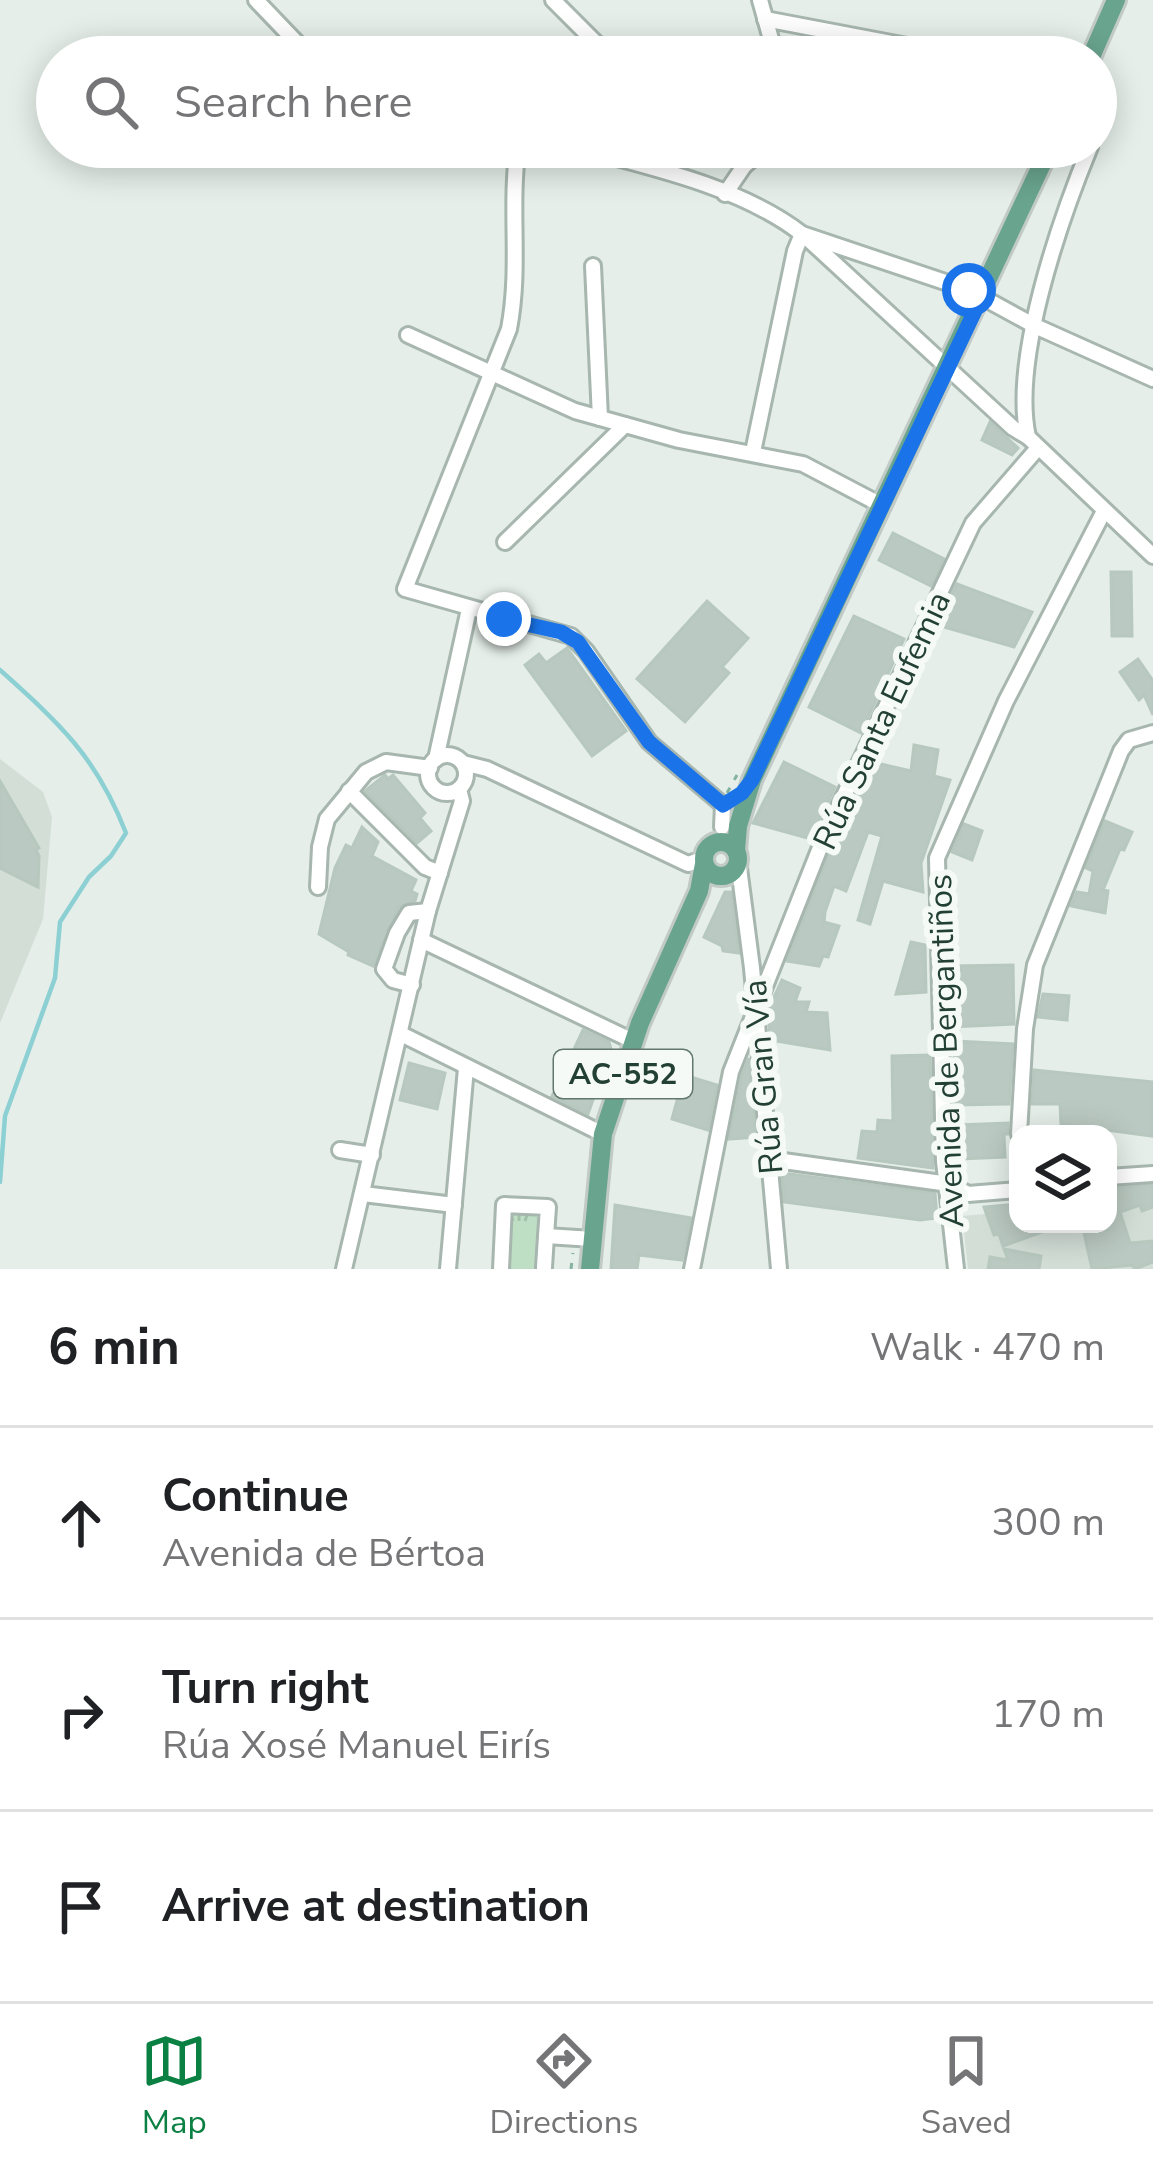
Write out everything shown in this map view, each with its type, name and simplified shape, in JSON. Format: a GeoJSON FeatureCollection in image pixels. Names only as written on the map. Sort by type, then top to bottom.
{"type":"FeatureCollection","features":[{"type":"Feature","properties":{"kind":"main road"},"geometry":{"type":"LineString","coordinates":[[1100,36],[1116,0]]}},
{"type":"Feature","properties":{"kind":"main road","name":"AC-552"},"geometry":{"type":"LineString","coordinates":[[590,1269],[584,1238],[603,1134],[633,1041],[699,891],[710,848],[747,786],[1040,168]]}},
{"type":"Feature","properties":{"kind":"main road","name":"AC-552"},"geometry":{"type":"LineString","coordinates":[[733,870],[747,786]]}},
{"type":"Feature","properties":{"kind":"main road"},"geometry":{"type":"LineString","coordinates":[[723,842],[733,870],[711,874],[710,848],[723,842]]}},
{"type":"Feature","properties":{"kind":"main road"},"geometry":{"type":"LineString","coordinates":[[699,891],[733,870]]}},
{"type":"Feature","properties":{"kind":"street"},"geometry":{"type":"LineString","coordinates":[[256,0],[290,36]]}},
{"type":"Feature","properties":{"kind":"street"},"geometry":{"type":"LineString","coordinates":[[553,0],[589,36]]}},
{"type":"Feature","properties":{"kind":"street"},"geometry":{"type":"LineString","coordinates":[[760,0],[770,36]]}},
{"type":"Feature","properties":{"kind":"street"},"geometry":{"type":"LineString","coordinates":[[765,19],[854,36]]}},
{"type":"Feature","properties":{"kind":"street"},"geometry":{"type":"LineString","coordinates":[[518,168],[517,285],[508,328],[406,589],[571,636],[586,651],[640,741],[723,805]]}},
{"type":"Feature","properties":{"kind":"street"},"geometry":{"type":"LineString","coordinates":[[653,168],[725,194],[802,233],[982,296],[1035,326],[1153,379]]}},
{"type":"Feature","properties":{"kind":"street"},"geometry":{"type":"LineString","coordinates":[[725,194],[744,168]]}},
{"type":"Feature","properties":{"kind":"street"},"geometry":{"type":"LineString","coordinates":[[1033,443],[1024,401],[1035,326],[1058,233],[1082,168]]}},
{"type":"Feature","properties":{"kind":"street"},"geometry":{"type":"LineString","coordinates":[[802,233],[839,272],[1153,556]]}},
{"type":"Feature","properties":{"kind":"street"},"geometry":{"type":"LineString","coordinates":[[753,452],[802,233]]}},
{"type":"Feature","properties":{"kind":"street"},"geometry":{"type":"LineString","coordinates":[[839,272],[844,258],[853,251]]}},
{"type":"Feature","properties":{"kind":"street"},"geometry":{"type":"LineString","coordinates":[[593,266],[600,418]]}},
{"type":"Feature","properties":{"kind":"street"},"geometry":{"type":"LineString","coordinates":[[408,335],[600,418],[679,440],[803,464],[883,506]]}},
{"type":"Feature","properties":{"kind":"street"},"geometry":{"type":"LineString","coordinates":[[505,542],[625,425]]}},
{"type":"Feature","properties":{"kind":"street","name":"Rúa Santa Eufemia"},"geometry":{"type":"LineString","coordinates":[[692,1269],[731,1072],[823,840],[973,523],[1033,443]]}},
{"type":"Feature","properties":{"kind":"street","name":"Avenida de Bergantiños"},"geometry":{"type":"LineString","coordinates":[[956,1269],[944,1161],[937,858],[1006,701],[1104,511]]}},
{"type":"Feature","properties":{"kind":"street"},"geometry":{"type":"LineString","coordinates":[[451,827],[442,792],[432,785],[433,764],[467,646],[469,609]]}},
{"type":"Feature","properties":{"kind":"street"},"geometry":{"type":"LineString","coordinates":[[344,1269],[428,910],[462,801],[459,789],[466,775],[443,730]]}},
{"type":"Feature","properties":{"kind":"street"},"geometry":{"type":"LineString","coordinates":[[1019,1125],[1024,1029],[1035,964],[1121,751],[1129,740],[1153,733]]}},
{"type":"Feature","properties":{"kind":"street"},"geometry":{"type":"LineString","coordinates":[[318,887],[327,819],[366,772],[386,762],[458,760],[688,864],[710,848],[723,805],[747,786]]}},
{"type":"Feature","properties":{"kind":"street"},"geometry":{"type":"LineString","coordinates":[[442,792],[459,789]]}},
{"type":"Feature","properties":{"kind":"street"},"geometry":{"type":"LineString","coordinates":[[349,791],[425,867],[440,873]]}},
{"type":"Feature","properties":{"kind":"street","name":"Rúa Gran Vía"},"geometry":{"type":"LineString","coordinates":[[733,870],[755,1009],[779,1269]]}},
{"type":"Feature","properties":{"kind":"street"},"geometry":{"type":"LineString","coordinates":[[412,985],[393,980],[385,970],[409,913],[428,910]]}},
{"type":"Feature","properties":{"kind":"street"},"geometry":{"type":"LineString","coordinates":[[421,940],[633,1041]]}},
{"type":"Feature","properties":{"kind":"street"},"geometry":{"type":"LineString","coordinates":[[401,1034],[603,1134]]}},
{"type":"Feature","properties":{"kind":"street"},"geometry":{"type":"LineString","coordinates":[[448,1269],[466,1069]]}},
{"type":"Feature","properties":{"kind":"street"},"geometry":{"type":"LineString","coordinates":[[340,1150],[372,1155]]}},
{"type":"Feature","properties":{"kind":"street"},"geometry":{"type":"LineString","coordinates":[[769,1160],[950,1184],[968,1194],[1009,1191]]}},
{"type":"Feature","properties":{"kind":"street"},"geometry":{"type":"LineString","coordinates":[[1117,1176],[1153,1174]]}},
{"type":"Feature","properties":{"kind":"street"},"geometry":{"type":"LineString","coordinates":[[363,1194],[454,1205]]}},
{"type":"Feature","properties":{"kind":"street"},"geometry":{"type":"LineString","coordinates":[[501,1269],[504,1205],[548,1207],[543,1268],[560,1269]]}},
{"type":"Feature","properties":{"kind":"street"},"geometry":{"type":"LineString","coordinates":[[546,1236],[584,1238]]}},
{"type":"Feature","properties":{"kind":"path"},"geometry":{"type":"LineString","coordinates":[[572,1269],[584,1238]]}},
{"type":"Feature","properties":{"kind":"shaded area"},"geometry":{"type":"Polygon","coordinates":[[[0,759],[43,792],[52,817],[43,919],[0,1023],[0,759]]]}},
{"type":"Feature","properties":{"kind":"shaded area"},"geometry":{"type":"Polygon","coordinates":[[[1153,1182],[1153,1269],[968,1269],[962,1216],[985,1214],[984,1207],[1009,1205],[1009,1233],[1117,1233],[1117,1186],[1153,1182]]]}},
{"type":"Feature","properties":{"kind":"green space"},"geometry":{"type":"Polygon","coordinates":[[[508,1214],[538,1216],[536,1269],[506,1269],[508,1214]]]}},
{"type":"Feature","properties":{"kind":"building"},"geometry":{"type":"Polygon","coordinates":[[[990,422],[1018,448],[1012,455],[982,440],[990,422]]]}},
{"type":"Feature","properties":{"kind":"building"},"geometry":{"type":"Polygon","coordinates":[[[893,533],[944,559],[931,586],[879,560],[893,533]]]}},
{"type":"Feature","properties":{"kind":"building"},"geometry":{"type":"Polygon","coordinates":[[[1111,572],[1131,572],[1132,636],[1112,636],[1111,572]]]}},
{"type":"Feature","properties":{"kind":"building"},"geometry":{"type":"Polygon","coordinates":[[[957,584],[1032,612],[1014,647],[937,625],[957,584]]]}},
{"type":"Feature","properties":{"kind":"building"},"geometry":{"type":"Polygon","coordinates":[[[707,601],[748,638],[722,667],[729,673],[685,722],[637,679],[707,601]]]}},
{"type":"Feature","properties":{"kind":"building"},"geometry":{"type":"Polygon","coordinates":[[[854,616],[904,639],[861,733],[809,707],[854,616]]]}},
{"type":"Feature","properties":{"kind":"building"},"geometry":{"type":"Polygon","coordinates":[[[567,648],[626,731],[592,756],[525,665],[539,654],[546,663],[567,648]]]}},
{"type":"Feature","properties":{"kind":"building"},"geometry":{"type":"Polygon","coordinates":[[[1138,659],[1153,681],[1153,715],[1144,695],[1139,700],[1120,672],[1138,659]]]}},
{"type":"Feature","properties":{"kind":"building"},"geometry":{"type":"Polygon","coordinates":[[[914,745],[938,750],[934,776],[950,780],[921,863],[923,892],[883,881],[870,924],[858,920],[882,836],[868,832],[846,891],[834,886],[825,912],[824,922],[839,926],[828,957],[823,956],[819,966],[787,961],[833,844],[872,762],[911,771],[914,745]]]}},
{"type":"Feature","properties":{"kind":"building"},"geometry":{"type":"Polygon","coordinates":[[[784,762],[835,787],[811,839],[753,823],[784,762]]]}},
{"type":"Feature","properties":{"kind":"building"},"geometry":{"type":"Polygon","coordinates":[[[385,775],[388,779],[393,775],[425,813],[420,818],[431,831],[417,843],[365,791],[385,775]]]}},
{"type":"Feature","properties":{"kind":"building"},"geometry":{"type":"Polygon","coordinates":[[[0,781],[39,848],[38,887],[0,868],[0,781]]]}},
{"type":"Feature","properties":{"kind":"building"},"geometry":{"type":"Polygon","coordinates":[[[1105,821],[1132,832],[1103,890],[1108,891],[1105,913],[1071,906],[1077,892],[1089,894],[1093,871],[1086,868],[1105,821]]]}},
{"type":"Feature","properties":{"kind":"building"},"geometry":{"type":"Polygon","coordinates":[[[964,824],[982,831],[972,860],[952,852],[964,824]]]}},
{"type":"Feature","properties":{"kind":"building"},"geometry":{"type":"Polygon","coordinates":[[[362,827],[378,842],[372,856],[416,880],[411,891],[417,894],[415,901],[399,907],[373,966],[319,934],[335,868],[362,827]]]}},
{"type":"Feature","properties":{"kind":"building"},"geometry":{"type":"Polygon","coordinates":[[[725,892],[731,892],[739,953],[723,951],[704,937],[725,892]]]}},
{"type":"Feature","properties":{"kind":"building"},"geometry":{"type":"Polygon","coordinates":[[[911,942],[925,945],[926,992],[896,994],[911,942]]]}},
{"type":"Feature","properties":{"kind":"building"},"geometry":{"type":"Polygon","coordinates":[[[1013,965],[1014,1024],[952,1027],[951,966],[1013,965]]]}},
{"type":"Feature","properties":{"kind":"building"},"geometry":{"type":"Polygon","coordinates":[[[782,980],[800,988],[795,1002],[809,1002],[806,1012],[827,1013],[830,1050],[770,1040],[768,1010],[782,980]]]}},
{"type":"Feature","properties":{"kind":"building"},"geometry":{"type":"Polygon","coordinates":[[[1043,994],[1069,996],[1067,1020],[1038,1017],[1043,994]]]}},
{"type":"Feature","properties":{"kind":"building"},"geometry":{"type":"Polygon","coordinates":[[[583,1030],[609,1042],[611,1049],[588,1114],[552,1096],[583,1030]]]}},
{"type":"Feature","properties":{"kind":"building"},"geometry":{"type":"Polygon","coordinates":[[[954,1041],[1013,1044],[1009,1104],[954,1105],[954,1041]]]}},
{"type":"Feature","properties":{"kind":"building"},"geometry":{"type":"Polygon","coordinates":[[[930,1055],[933,1168],[858,1158],[862,1131],[877,1132],[878,1120],[893,1121],[892,1056],[930,1055]]]}},
{"type":"Feature","properties":{"kind":"building"},"geometry":{"type":"Polygon","coordinates":[[[749,1058],[756,1137],[729,1139],[742,1075],[749,1058]]]}},
{"type":"Feature","properties":{"kind":"building"},"geometry":{"type":"Polygon","coordinates":[[[409,1063],[445,1073],[437,1109],[400,1100],[409,1063]]]}},
{"type":"Feature","properties":{"kind":"building"},"geometry":{"type":"Polygon","coordinates":[[[1034,1070],[1153,1082],[1152,1136],[1117,1131],[1117,1125],[1061,1124],[1060,1104],[1032,1104],[1034,1070]]]}},
{"type":"Feature","properties":{"kind":"building"},"geometry":{"type":"Polygon","coordinates":[[[684,1075],[717,1085],[708,1130],[672,1119],[684,1075]]]}},
{"type":"Feature","properties":{"kind":"building"},"geometry":{"type":"Polygon","coordinates":[[[1008,1123],[1005,1157],[961,1159],[959,1125],[1008,1123]]]}},
{"type":"Feature","properties":{"kind":"building"},"geometry":{"type":"Polygon","coordinates":[[[782,1173],[935,1193],[937,1218],[920,1220],[784,1202],[782,1173]]]}},
{"type":"Feature","properties":{"kind":"building"},"geometry":{"type":"Polygon","coordinates":[[[1153,1185],[1153,1207],[1142,1211],[1140,1205],[1120,1212],[1130,1243],[1153,1241],[1153,1262],[1135,1269],[1132,1265],[1092,1269],[1084,1233],[1117,1233],[1117,1187],[1153,1185]]]}},
{"type":"Feature","properties":{"kind":"building"},"geometry":{"type":"Polygon","coordinates":[[[615,1205],[691,1218],[682,1260],[639,1255],[637,1269],[611,1269],[615,1205]]]}},
{"type":"Feature","properties":{"kind":"building"},"geometry":{"type":"Polygon","coordinates":[[[1009,1205],[1009,1233],[1039,1233],[1003,1246],[984,1207],[1009,1205]]]}},
{"type":"Feature","properties":{"kind":"building"},"geometry":{"type":"Polygon","coordinates":[[[1004,1249],[1041,1256],[1039,1269],[988,1269],[990,1257],[1008,1260],[1004,1249]]]}},
{"type":"Feature","properties":{"kind":"waterway"},"geometry":{"type":"LineString","coordinates":[[0,670],[41,707],[89,762],[126,833],[60,922],[55,978],[5,1116],[0,1182]]}},
{"type":"Feature","properties":{"kind":"route"},"geometry":{"type":"LineString","coordinates":[[504,619],[571,636],[649,742],[723,805],[742,793],[982,296],[969,290]]}}]}
